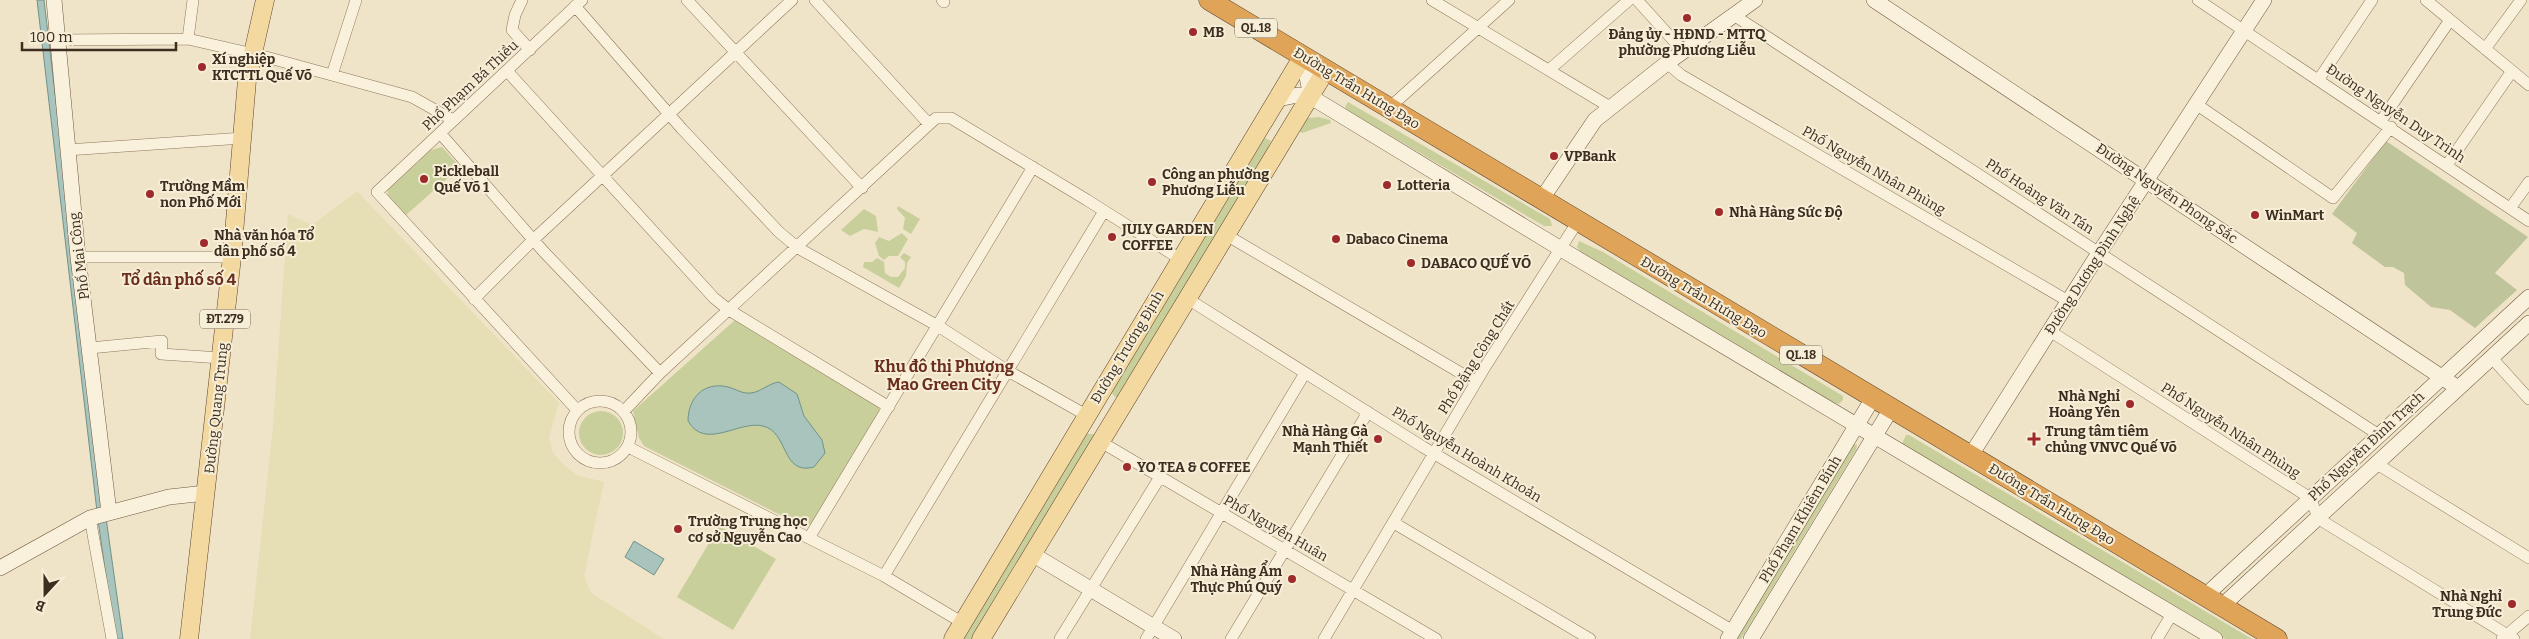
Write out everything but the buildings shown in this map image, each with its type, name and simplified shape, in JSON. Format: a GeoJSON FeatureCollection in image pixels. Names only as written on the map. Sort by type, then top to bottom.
{"type":"FeatureCollection","features":[{"type":"Feature","properties":{"kind":"highway","name":"Đường Trần Hưng Đạo"},"geometry":{"type":"LineString","coordinates":[[1209,0],[2277,639]]}},
{"type":"Feature","properties":{"kind":"main road","name":"Phố Mai Công"},"geometry":{"type":"LineString","coordinates":[[56,0],[57,40],[78,257],[109,512]]}},
{"type":"Feature","properties":{"kind":"main road","name":"Đường Quang Trung"},"geometry":{"type":"LineString","coordinates":[[189,639],[232,257],[247,80],[265,0]]}},
{"type":"Feature","properties":{"kind":"main road"},"geometry":{"type":"LineString","coordinates":[[1541,200],[1589,127],[1610,107],[1683,51],[1755,0]]}},
{"type":"Feature","properties":{"kind":"main road","name":"Đường Nguyễn Phong Sắc"},"geometry":{"type":"LineString","coordinates":[[1874,0],[2458,388]]}},
{"type":"Feature","properties":{"kind":"main road","name":"Đường Dương Đình Nghệ"},"geometry":{"type":"LineString","coordinates":[[1970,455],[2264,0]]}},
{"type":"Feature","properties":{"kind":"main road"},"geometry":{"type":"LineString","coordinates":[[1303,56],[1311,96]]}},
{"type":"Feature","properties":{"kind":"main road","name":"Đường Trương Định"},"geometry":{"type":"LineString","coordinates":[[953,639],[1303,56]]}},
{"type":"Feature","properties":{"kind":"main road","name":"Đường Trương Định"},"geometry":{"type":"LineString","coordinates":[[981,639],[1228,236],[1326,70]]}},
{"type":"Feature","properties":{"kind":"main road"},"geometry":{"type":"LineString","coordinates":[[1278,99],[1298,94],[1311,96],[1561,249],[2215,639]]}},
{"type":"Feature","properties":{"kind":"main road","name":"Phố Nguyễn Đình Trạch"},"geometry":{"type":"LineString","coordinates":[[2214,601],[2310,498],[2529,297]]}},
{"type":"Feature","properties":{"kind":"main road","name":"Phố Nguyễn Đình Trạch"},"geometry":{"type":"LineString","coordinates":[[2214,601],[2318,519],[2529,323]]}},
{"type":"Feature","properties":{"kind":"main road","name":"Phố Phạm Khiêm Bính"},"geometry":{"type":"LineString","coordinates":[[1730,635],[1873,398]]}},
{"type":"Feature","properties":{"kind":"main road","name":"Phố Phạm Khiêm Bính"},"geometry":{"type":"LineString","coordinates":[[1752,639],[1891,409]]}},
{"type":"Feature","properties":{"kind":"main road"},"geometry":{"type":"LineString","coordinates":[[1086,415],[1105,435]]}},
{"type":"Feature","properties":{"kind":"main road"},"geometry":{"type":"LineString","coordinates":[[0,568],[90,518],[169,497],[206,493]]}},
{"type":"Feature","properties":{"kind":"main road"},"geometry":{"type":"LineString","coordinates":[[1032,554],[1091,589],[1150,633],[1174,639]]}},
{"type":"Feature","properties":{"kind":"street"},"geometry":{"type":"LineString","coordinates":[[188,39],[193,0]]}},
{"type":"Feature","properties":{"kind":"street"},"geometry":{"type":"LineString","coordinates":[[332,75],[356,0]]}},
{"type":"Feature","properties":{"kind":"street"},"geometry":{"type":"LineString","coordinates":[[522,0],[515,15],[512,30],[530,50]]}},
{"type":"Feature","properties":{"kind":"street"},"geometry":{"type":"LineString","coordinates":[[687,0],[862,188]]}},
{"type":"Feature","properties":{"kind":"street"},"geometry":{"type":"LineString","coordinates":[[577,410],[474,299],[533,240],[792,0]]}},
{"type":"Feature","properties":{"kind":"street"},"geometry":{"type":"LineString","coordinates":[[815,0],[928,124]]}},
{"type":"Feature","properties":{"kind":"street"},"geometry":{"type":"LineString","coordinates":[[1432,0],[1610,107]]}},
{"type":"Feature","properties":{"kind":"street"},"geometry":{"type":"LineString","coordinates":[[1389,108],[1509,0]]}},
{"type":"Feature","properties":{"kind":"street"},"geometry":{"type":"LineString","coordinates":[[1549,70],[1629,0]]}},
{"type":"Feature","properties":{"kind":"street"},"geometry":{"type":"LineString","coordinates":[[1637,0],[1683,51]]}},
{"type":"Feature","properties":{"kind":"street","name":"Đường Nguyễn Duy Trinh"},"geometry":{"type":"LineString","coordinates":[[2198,0],[2511,207],[2529,221]]}},
{"type":"Feature","properties":{"kind":"street"},"geometry":{"type":"LineString","coordinates":[[2319,79],[2372,0]]}},
{"type":"Feature","properties":{"kind":"street"},"geometry":{"type":"LineString","coordinates":[[2426,0],[2529,85]]}},
{"type":"Feature","properties":{"kind":"street"},"geometry":{"type":"LineString","coordinates":[[2485,49],[2522,0]]}},
{"type":"Feature","properties":{"kind":"street"},"geometry":{"type":"LineString","coordinates":[[579,3],[669,114],[779,232],[798,248],[938,326],[1008,371],[1086,415]]}},
{"type":"Feature","properties":{"kind":"street","name":"Phố Phạm Bá Thiều"},"geometry":{"type":"LineString","coordinates":[[474,299],[377,192],[453,120],[508,72],[579,3]]}},
{"type":"Feature","properties":{"kind":"street","name":"Phố Hoàng Văn Tán"},"geometry":{"type":"LineString","coordinates":[[1735,16],[2379,436]]}},
{"type":"Feature","properties":{"kind":"street"},"geometry":{"type":"LineString","coordinates":[[2196,104],[2334,198],[2386,124],[2450,20]]}},
{"type":"Feature","properties":{"kind":"street"},"geometry":{"type":"LineString","coordinates":[[57,40],[188,39],[253,53],[412,97],[453,120]]}},
{"type":"Feature","properties":{"kind":"street","name":"Phố Nguyễn Nhân Phùng"},"geometry":{"type":"LineString","coordinates":[[1667,63],[1681,75],[2068,301]]}},
{"type":"Feature","properties":{"kind":"street"},"geometry":{"type":"LineString","coordinates":[[2447,165],[2512,71]]}},
{"type":"Feature","properties":{"kind":"street"},"geometry":{"type":"LineString","coordinates":[[508,72],[714,298],[729,310],[889,407]]}},
{"type":"Feature","properties":{"kind":"street"},"geometry":{"type":"LineString","coordinates":[[624,411],[660,373],[798,248],[936,118],[951,118],[1180,259]]}},
{"type":"Feature","properties":{"kind":"street"},"geometry":{"type":"LineString","coordinates":[[440,133],[533,240],[660,373]]}},
{"type":"Feature","properties":{"kind":"street"},"geometry":{"type":"LineString","coordinates":[[67,150],[242,138]]}},
{"type":"Feature","properties":{"kind":"street"},"geometry":{"type":"LineString","coordinates":[[809,538],[1033,167]]}},
{"type":"Feature","properties":{"kind":"street"},"geometry":{"type":"LineString","coordinates":[[2511,207],[2529,182]]}},
{"type":"Feature","properties":{"kind":"street"},"geometry":{"type":"LineString","coordinates":[[884,576],[1104,211]]}},
{"type":"Feature","properties":{"kind":"street","name":"Phố Đặng Công Chất"},"geometry":{"type":"LineString","coordinates":[[1324,639],[1436,453],[1476,382],[1578,221]]}},
{"type":"Feature","properties":{"kind":"street"},"geometry":{"type":"LineString","coordinates":[[1228,236],[1476,382]]}},
{"type":"Feature","properties":{"kind":"street"},"geometry":{"type":"LineString","coordinates":[[78,257],[232,257]]}},
{"type":"Feature","properties":{"kind":"street","name":"Phố Nguyễn Hoành Khoản"},"geometry":{"type":"LineString","coordinates":[[1188,299],[1730,635]]}},
{"type":"Feature","properties":{"kind":"street","name":"Phố Nguyễn Nhân Phùng"},"geometry":{"type":"LineString","coordinates":[[2050,331],[2310,498]]}},
{"type":"Feature","properties":{"kind":"street"},"geometry":{"type":"LineString","coordinates":[[90,348],[162,341],[161,354],[221,358]]}},
{"type":"Feature","properties":{"kind":"street"},"geometry":{"type":"LineString","coordinates":[[2491,357],[2529,399]]}},
{"type":"Feature","properties":{"kind":"street"},"geometry":{"type":"LineString","coordinates":[[1150,633],[1305,373]]}},
{"type":"Feature","properties":{"kind":"street"},"geometry":{"type":"LineString","coordinates":[[603,400],[616,405],[624,411],[632,428],[628,447],[620,456],[610,462],[593,462],[582,457],[574,448],[570,437],[571,421],[577,410],[589,403],[603,400]]}},
{"type":"Feature","properties":{"kind":"street"},"geometry":{"type":"LineString","coordinates":[[1231,639],[1286,551],[1368,412]]}},
{"type":"Feature","properties":{"kind":"street","name":"Phố Nguyễn Huân"},"geometry":{"type":"LineString","coordinates":[[1105,435],[1160,477],[1436,639]]}},
{"type":"Feature","properties":{"kind":"street"},"geometry":{"type":"LineString","coordinates":[[628,447],[884,576],[962,623]]}},
{"type":"Feature","properties":{"kind":"street"},"geometry":{"type":"LineString","coordinates":[[2377,464],[2529,558]]}},
{"type":"Feature","properties":{"kind":"street"},"geometry":{"type":"LineString","coordinates":[[1060,639],[1160,477]]}},
{"type":"Feature","properties":{"kind":"street"},"geometry":{"type":"LineString","coordinates":[[2310,498],[2318,519],[2508,637],[2529,616]]}},
{"type":"Feature","properties":{"kind":"street"},"geometry":{"type":"LineString","coordinates":[[90,518],[112,639]]}},
{"type":"Feature","properties":{"kind":"street"},"geometry":{"type":"LineString","coordinates":[[1394,523],[1590,639]]}},
{"type":"Feature","properties":{"kind":"street"},"geometry":{"type":"LineString","coordinates":[[2157,639],[2172,614]]}},
{"type":"Feature","properties":{"kind":"shaded area"},"geometry":{"type":"Polygon","coordinates":[[[357,191],[559,403],[549,438],[553,453],[577,475],[604,482],[584,576],[591,593],[664,639],[250,639],[273,426],[288,214],[312,225],[357,191]]]}},
{"type":"Feature","properties":{"kind":"green space"},"geometry":{"type":"Polygon","coordinates":[[[1348,102],[1550,219],[1552,226],[1544,226],[1347,110],[1345,107],[1348,102]]]}},
{"type":"Feature","properties":{"kind":"green space"},"geometry":{"type":"Polygon","coordinates":[[[1319,117],[1330,120],[1331,123],[1302,133],[1298,130],[1307,118],[1319,117]]]}},
{"type":"Feature","properties":{"kind":"green space"},"geometry":{"type":"Polygon","coordinates":[[[1265,138],[1271,141],[1266,152],[1119,398],[1115,397],[1111,392],[1113,388],[1265,138]]]}},
{"type":"Feature","properties":{"kind":"green space"},"geometry":{"type":"Polygon","coordinates":[[[2386,141],[2528,237],[2495,273],[2517,290],[2475,328],[2450,310],[2431,307],[2405,285],[2404,273],[2393,267],[2385,267],[2352,243],[2357,233],[2332,214],[2386,141]]]}},
{"type":"Feature","properties":{"kind":"green space","name":"Pickleball Quế Võ 1"},"geometry":{"type":"Polygon","coordinates":[[[442,147],[460,167],[405,216],[388,198],[388,190],[431,150],[442,147]]]}},
{"type":"Feature","properties":{"kind":"green space"},"geometry":{"type":"Polygon","coordinates":[[[898,206],[920,219],[911,234],[903,229],[905,218],[897,209],[898,206]]]}},
{"type":"Feature","properties":{"kind":"green space"},"geometry":{"type":"Polygon","coordinates":[[[864,209],[876,216],[878,232],[864,229],[850,236],[841,230],[864,209]]]}},
{"type":"Feature","properties":{"kind":"green space"},"geometry":{"type":"Polygon","coordinates":[[[902,233],[908,239],[898,256],[889,256],[884,260],[879,256],[875,243],[879,237],[889,241],[902,233]]]}},
{"type":"Feature","properties":{"kind":"green space"},"geometry":{"type":"Polygon","coordinates":[[[1579,241],[1603,252],[1843,396],[1843,400],[1839,404],[1832,402],[1580,251],[1577,247],[1579,241]]]}},
{"type":"Feature","properties":{"kind":"green space"},"geometry":{"type":"Polygon","coordinates":[[[904,253],[911,257],[907,263],[906,276],[899,288],[863,267],[864,262],[872,262],[877,258],[884,262],[885,273],[891,277],[898,277],[905,268],[905,262],[900,257],[904,253]]]}},
{"type":"Feature","properties":{"kind":"green space"},"geometry":{"type":"Polygon","coordinates":[[[735,320],[874,403],[879,408],[879,413],[812,524],[802,526],[644,446],[639,438],[633,411],[735,320]]]}},
{"type":"Feature","properties":{"kind":"green space"},"geometry":{"type":"Polygon","coordinates":[[[601,411],[613,415],[619,421],[623,433],[619,445],[613,451],[601,455],[589,451],[583,445],[579,433],[583,421],[589,415],[601,411]]]}},
{"type":"Feature","properties":{"kind":"green space"},"geometry":{"type":"Polygon","coordinates":[[[1086,434],[1094,434],[1095,438],[973,639],[963,639],[1086,434]]]}},
{"type":"Feature","properties":{"kind":"green space"},"geometry":{"type":"Polygon","coordinates":[[[1906,435],[1909,435],[2252,639],[2225,639],[1904,448],[1901,446],[1906,435]]]}},
{"type":"Feature","properties":{"kind":"green space"},"geometry":{"type":"Polygon","coordinates":[[[1854,444],[1857,445],[1856,450],[1741,639],[1734,639],[1854,444]]]}},
{"type":"Feature","properties":{"kind":"green space"},"geometry":{"type":"Polygon","coordinates":[[[719,526],[776,559],[733,630],[677,597],[719,526]]]}},
{"type":"Feature","properties":{"kind":"water"},"geometry":{"type":"Polygon","coordinates":[[[37,0],[44,0],[101,482],[123,639],[115,639],[98,520],[37,0]]]}},
{"type":"Feature","properties":{"kind":"water"},"geometry":{"type":"Polygon","coordinates":[[[779,382],[797,394],[804,416],[822,440],[825,453],[814,467],[803,468],[796,465],[790,460],[777,436],[763,426],[754,425],[713,434],[704,434],[695,430],[688,421],[694,399],[705,389],[719,386],[751,393],[779,382]]]}},
{"type":"Feature","properties":{"kind":"water"},"geometry":{"type":"Polygon","coordinates":[[[634,541],[664,559],[654,575],[625,557],[634,541]]]}},
{"type":"Feature","properties":{"kind":"place","name":"Đảng ủy - HĐND - MTTQ phường Phương Liễu"},"geometry":{"type":"Point","coordinates":[1687,18]}},
{"type":"Feature","properties":{"kind":"place","name":"MB"},"geometry":{"type":"Point","coordinates":[1193,32]}},
{"type":"Feature","properties":{"kind":"place","name":"Xí nghiệp KTCTTL Quế Võ"},"geometry":{"type":"Point","coordinates":[202,67]}},
{"type":"Feature","properties":{"kind":"place","name":"VPBank"},"geometry":{"type":"Point","coordinates":[1554,156]}},
{"type":"Feature","properties":{"kind":"place","name":"Pickleball Quế Võ 1"},"geometry":{"type":"Point","coordinates":[424,179]}},
{"type":"Feature","properties":{"kind":"place","name":"Công an phường Phương Liễu"},"geometry":{"type":"Point","coordinates":[1152,182]}},
{"type":"Feature","properties":{"kind":"place","name":"Lotteria"},"geometry":{"type":"Point","coordinates":[1387,185]}},
{"type":"Feature","properties":{"kind":"place","name":"Trường Mầm non Phố Mới"},"geometry":{"type":"Point","coordinates":[150,194]}},
{"type":"Feature","properties":{"kind":"place","name":"Nhà Hàng Sức Độ"},"geometry":{"type":"Point","coordinates":[1719,212]}},
{"type":"Feature","properties":{"kind":"place","name":"WinMart"},"geometry":{"type":"Point","coordinates":[2255,215]}},
{"type":"Feature","properties":{"kind":"place","name":"JULY GARDEN COFFEE"},"geometry":{"type":"Point","coordinates":[1112,237]}},
{"type":"Feature","properties":{"kind":"place","name":"Dabaco Cinema"},"geometry":{"type":"Point","coordinates":[1336,239]}},
{"type":"Feature","properties":{"kind":"place","name":"Nhà văn hóa Tổ dân phố số 4"},"geometry":{"type":"Point","coordinates":[204,243]}},
{"type":"Feature","properties":{"kind":"place","name":"DABACO QUẾ VÕ"},"geometry":{"type":"Point","coordinates":[1411,263]}},
{"type":"Feature","properties":{"kind":"place","name":"Nhà Nghỉ Hoàng Yên"},"geometry":{"type":"Point","coordinates":[2130,404]}},
{"type":"Feature","properties":{"kind":"place","name":"Nhà Hàng Gà Mạnh Thiết"},"geometry":{"type":"Point","coordinates":[1378,439]}},
{"type":"Feature","properties":{"kind":"place","name":"Trung tâm tiêm chủng VNVC Quế Võ"},"geometry":{"type":"Point","coordinates":[2034,439]}},
{"type":"Feature","properties":{"kind":"place","name":"YO TEA & COFFEE"},"geometry":{"type":"Point","coordinates":[1127,467]}},
{"type":"Feature","properties":{"kind":"place","name":"Trường Trung học cơ sở Nguyễn Cao"},"geometry":{"type":"Point","coordinates":[678,529]}},
{"type":"Feature","properties":{"kind":"place","name":"Nhà Hàng Ẩm Thực Phú Quý"},"geometry":{"type":"Point","coordinates":[1292,579]}},
{"type":"Feature","properties":{"kind":"place","name":"Nhà Nghỉ Trung Đức"},"geometry":{"type":"Point","coordinates":[2512,604]}},
{"type":"Feature","properties":{"kind":"district","name":"Tổ dân phố số 4"},"geometry":{"type":"Point","coordinates":[179,279]}},
{"type":"Feature","properties":{"kind":"district","name":"Khu đô thị Phượng Mao Green City"},"geometry":{"type":"Point","coordinates":[944,375]}}]}
